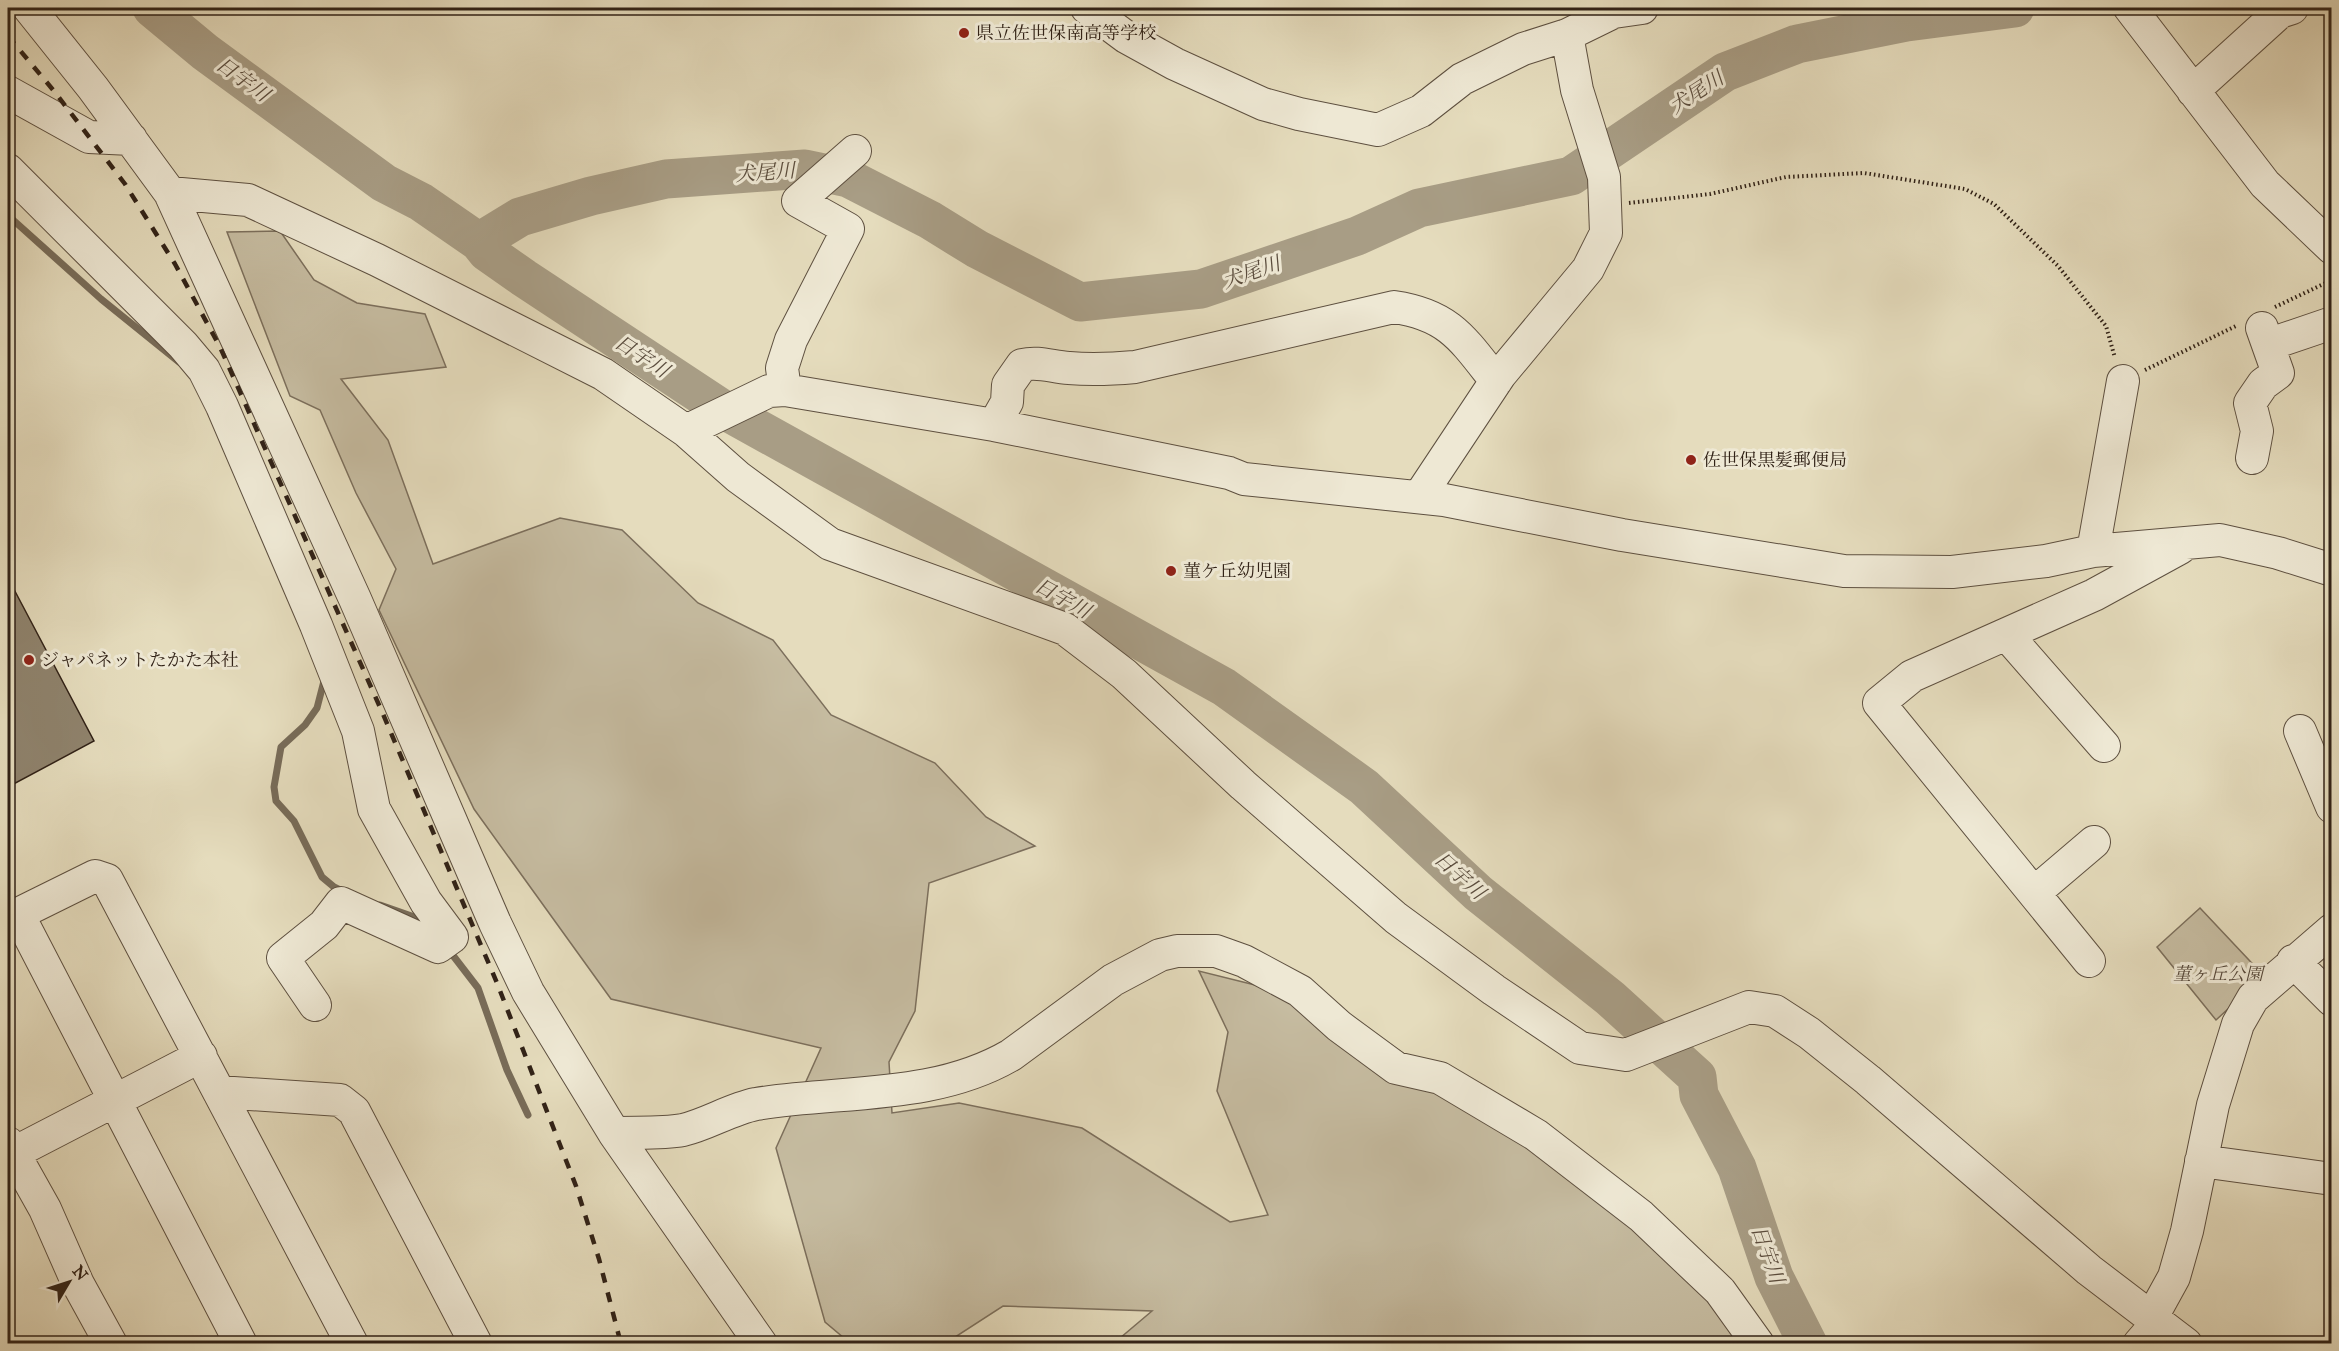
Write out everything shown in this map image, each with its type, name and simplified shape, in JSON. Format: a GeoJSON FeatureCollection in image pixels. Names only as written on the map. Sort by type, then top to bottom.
{"type":"FeatureCollection","features":[{"type":"Feature","properties":{"kind":"street"},"geometry":{"type":"LineString","coordinates":[[29,8],[171,193],[355,598],[495,923],[528,992],[614,1132],[761,1344]]}},
{"type":"Feature","properties":{"kind":"street"},"geometry":{"type":"LineString","coordinates":[[1087,8],[1126,37],[1174,64],[1263,104],[1299,114],[1378,130],[1421,111],[1462,79],[1523,49],[1567,34],[1614,12],[1642,8]]}},
{"type":"Feature","properties":{"kind":"street"},"geometry":{"type":"LineString","coordinates":[[2130,8],[2265,184],[2331,248]]}},
{"type":"Feature","properties":{"kind":"street"},"geometry":{"type":"LineString","coordinates":[[2193,91],[2280,12],[2292,8]]}},
{"type":"Feature","properties":{"kind":"street"},"geometry":{"type":"LineString","coordinates":[[1419,497],[1496,381],[1588,269],[1606,233],[1604,177],[1577,90],[1567,34]]}},
{"type":"Feature","properties":{"kind":"street"},"geometry":{"type":"LineString","coordinates":[[8,93],[89,137],[131,139]]}},
{"type":"Feature","properties":{"kind":"street"},"geometry":{"type":"LineString","coordinates":[[777,390],[791,340],[848,229],[798,201],[855,151]]}},
{"type":"Feature","properties":{"kind":"street"},"geometry":{"type":"LineString","coordinates":[[8,170],[183,345],[204,370],[268,511],[358,731],[374,809],[426,902],[445,942],[341,903],[324,925],[283,958],[315,1005]]}},
{"type":"Feature","properties":{"kind":"street"},"geometry":{"type":"LineString","coordinates":[[171,193],[225,196],[248,200],[388,266],[603,374],[693,428],[738,477],[830,544],[1065,629],[1124,675],[1243,785],[1395,918],[1494,990],[1580,1048],[1626,1055],[1749,1007],[1775,1011],[1809,1033],[1924,1127],[2089,1270],[2150,1327],[2186,1344]]}},
{"type":"Feature","properties":{"kind":"street"},"geometry":{"type":"LineString","coordinates":[[994,425],[1007,402],[1008,385],[1022,365],[1036,362],[1066,368],[1099,370],[1136,367],[1394,307],[1420,311],[1450,326],[1496,381]]}},
{"type":"Feature","properties":{"kind":"street"},"geometry":{"type":"LineString","coordinates":[[2247,448],[2257,430],[2250,403],[2263,384],[2278,373],[2262,326],[2331,323]]}},
{"type":"Feature","properties":{"kind":"street"},"geometry":{"type":"LineString","coordinates":[[2093,551],[2123,381]]}},
{"type":"Feature","properties":{"kind":"street"},"geometry":{"type":"LineString","coordinates":[[693,428],[777,390],[994,425],[1229,473],[1244,479],[1419,497],[1844,571],[1952,572],[2046,561],[2093,551],[2220,540],[2278,553],[2331,570]]}},
{"type":"Feature","properties":{"kind":"street"},"geometry":{"type":"LineString","coordinates":[[2089,961],[1879,703],[1912,676],[2094,595],[2191,542]]}},
{"type":"Feature","properties":{"kind":"street"},"geometry":{"type":"LineString","coordinates":[[2007,635],[2104,746]]}},
{"type":"Feature","properties":{"kind":"street"},"geometry":{"type":"LineString","coordinates":[[2300,731],[2331,807]]}},
{"type":"Feature","properties":{"kind":"street"},"geometry":{"type":"LineString","coordinates":[[2034,892],[2094,842]]}},
{"type":"Feature","properties":{"kind":"street"},"geometry":{"type":"LineString","coordinates":[[241,1344],[116,1102],[13,917],[95,876],[107,880],[352,1344]]}},
{"type":"Feature","properties":{"kind":"street"},"geometry":{"type":"LineString","coordinates":[[2150,1327],[2174,1277],[2187,1230],[2213,1105],[2238,1024],[2253,998],[2331,930]]}},
{"type":"Feature","properties":{"kind":"street"},"geometry":{"type":"LineString","coordinates":[[614,1132],[682,1130],[754,1105],[896,1091],[948,1079],[1004,1059],[1113,980],[1160,955],[1177,951],[1216,951],[1244,961],[1300,991],[1339,1026],[1396,1068],[1440,1078],[1536,1136],[1641,1216],[1713,1283],[1758,1344]]}},
{"type":"Feature","properties":{"kind":"street"},"geometry":{"type":"LineString","coordinates":[[2293,961],[2331,1000]]}},
{"type":"Feature","properties":{"kind":"street"},"geometry":{"type":"LineString","coordinates":[[111,1344],[78,1284],[45,1209],[9,1151],[116,1102],[201,1056]]}},
{"type":"Feature","properties":{"kind":"street"},"geometry":{"type":"LineString","coordinates":[[219,1092],[340,1100],[354,1111],[476,1344]]}},
{"type":"Feature","properties":{"kind":"street"},"geometry":{"type":"LineString","coordinates":[[2201,1161],[2331,1179]]}},
{"type":"Feature","properties":{"kind":"path"},"geometry":{"type":"LineString","coordinates":[[1606,212],[1625,204],[1710,194],[1786,177],[1864,173],[1965,189],[1994,204],[2058,266],[2106,326],[2123,381],[2262,326],[2331,280]]}},
{"type":"Feature","properties":{"kind":"green space"},"geometry":{"type":"Polygon","coordinates":[[[280,231],[314,280],[357,303],[425,314],[446,367],[341,379],[388,440],[433,564],[560,518],[622,530],[698,603],[773,640],[831,715],[935,763],[986,817],[1035,846],[929,883],[915,1011],[889,1062],[892,1113],[959,1103],[1082,1128],[1230,1222],[1268,1215],[1217,1091],[1228,1032],[1199,971],[1255,985],[1391,1045],[1685,1245],[1769,1343],[1113,1344],[1152,1311],[1003,1306],[946,1343],[850,1343],[825,1322],[776,1148],[821,1048],[611,999],[474,809],[379,610],[396,569],[356,493],[320,410],[290,396],[227,232],[280,231]]]}},
{"type":"Feature","properties":{"kind":"green space","name":"菫ヶ丘公園"},"geometry":{"type":"Polygon","coordinates":[[[2200,908],[2264,976],[2216,1020],[2157,947],[2200,908]]]}},
{"type":"Feature","properties":{"kind":"building","name":"ジャパネットたかた本社"},"geometry":{"type":"Polygon","coordinates":[[[8,578],[94,741],[8,787],[8,578]]]}},
{"type":"Feature","properties":{"kind":"waterway","name":"日宇川"},"geometry":{"type":"LineString","coordinates":[[152,8],[205,52],[384,183],[421,202],[479,242],[487,252],[524,278],[724,410],[1224,687],[1364,787],[1478,893],[1610,998],[1697,1077],[1699,1095],[1737,1168],[1774,1277],[1808,1344]]}},
{"type":"Feature","properties":{"kind":"waterway","name":"犬尾川"},"geometry":{"type":"LineString","coordinates":[[479,242],[520,217],[591,196],[666,179],[805,169],[848,178],[930,220],[977,249],[1080,302],[1201,289],[1357,236],[1419,208],[1571,176],[1725,72],[1797,44],[1907,22],[2015,8]]}},
{"type":"Feature","properties":{"kind":"waterway"},"geometry":{"type":"LineString","coordinates":[[8,218],[12,219],[101,299],[179,362]]}},
{"type":"Feature","properties":{"kind":"waterway"},"geometry":{"type":"LineString","coordinates":[[325,677],[317,708],[305,725],[281,747],[274,787],[276,801],[294,821],[322,877],[344,892]]}},
{"type":"Feature","properties":{"kind":"waterway"},"geometry":{"type":"LineString","coordinates":[[380,905],[423,920]]}},
{"type":"Feature","properties":{"kind":"waterway"},"geometry":{"type":"LineString","coordinates":[[448,949],[478,988],[507,1070],[528,1115]]}},
{"type":"Feature","properties":{"kind":"railway"},"geometry":{"type":"LineString","coordinates":[[8,36],[54,91],[125,184],[175,264],[220,347],[383,714],[497,983],[576,1186],[599,1259],[621,1344]]}},
{"type":"Feature","properties":{"kind":"place","name":"県立佐世保南高等学校"},"geometry":{"type":"Point","coordinates":[964,33]}},
{"type":"Feature","properties":{"kind":"place","name":"佐世保黒髪郵便局"},"geometry":{"type":"Point","coordinates":[1691,460]}},
{"type":"Feature","properties":{"kind":"place","name":"菫ケ丘幼児園"},"geometry":{"type":"Point","coordinates":[1171,571]}},
{"type":"Feature","properties":{"kind":"place","name":"ジャパネットたかた本社"},"geometry":{"type":"Point","coordinates":[29,660]}}]}
